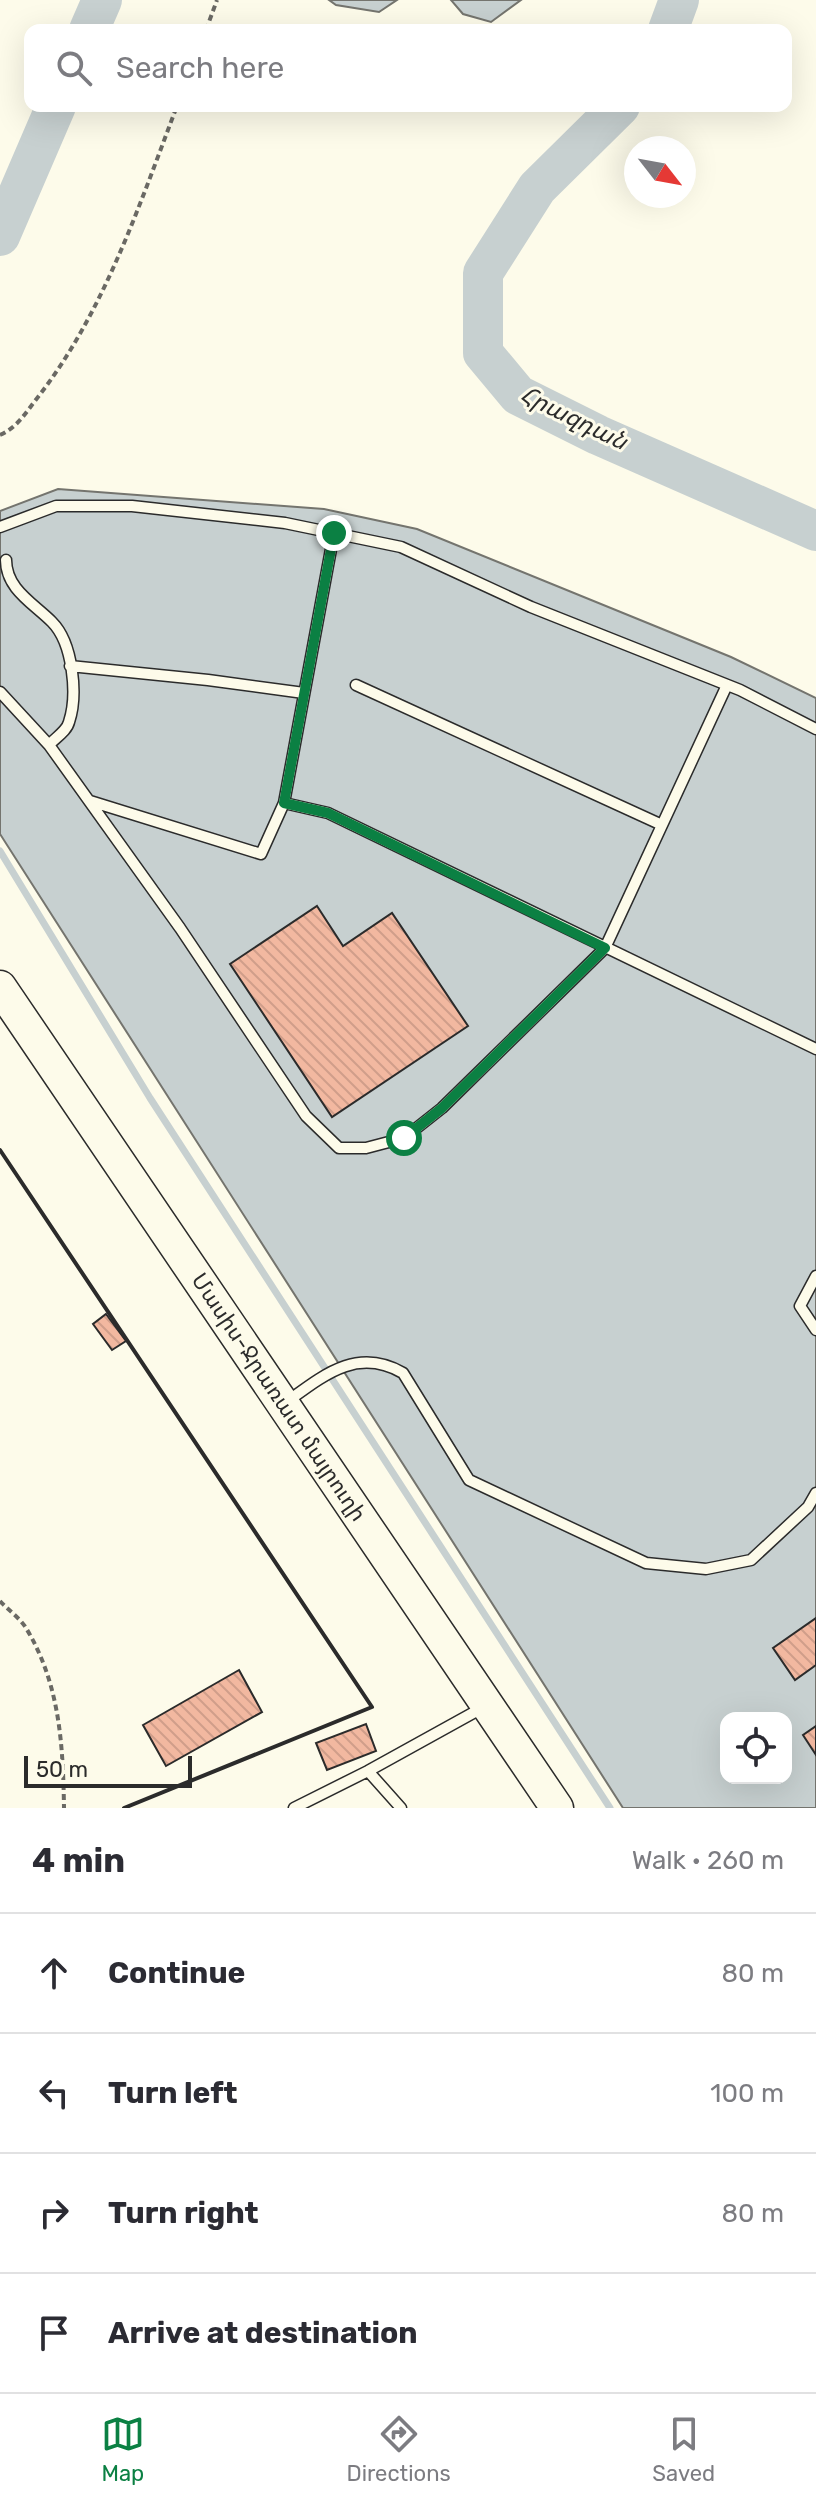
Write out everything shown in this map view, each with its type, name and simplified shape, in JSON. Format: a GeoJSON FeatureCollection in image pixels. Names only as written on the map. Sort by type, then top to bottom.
{"type":"FeatureCollection","features":[{"type":"Feature","properties":{"kind":"main road","name":"Մասիս-Ջրառատ մայրուղի"},"geometry":{"type":"LineString","coordinates":[[0,987],[557,1808]]}},
{"type":"Feature","properties":{"kind":"lane"},"geometry":{"type":"LineString","coordinates":[[0,527],[56,506],[132,506],[285,523],[401,547],[531,607],[727,685],[816,729]]}},
{"type":"Feature","properties":{"kind":"lane"},"geometry":{"type":"LineString","coordinates":[[90,801],[261,854],[284,803],[334,533]]}},
{"type":"Feature","properties":{"kind":"lane"},"geometry":{"type":"LineString","coordinates":[[6,560],[6,575],[27,600],[55,624],[75,685],[69,725],[49,745]]}},
{"type":"Feature","properties":{"kind":"lane"},"geometry":{"type":"LineString","coordinates":[[70,666],[304,693]]}},
{"type":"Feature","properties":{"kind":"lane"},"geometry":{"type":"LineString","coordinates":[[356,685],[662,825]]}},
{"type":"Feature","properties":{"kind":"lane"},"geometry":{"type":"LineString","coordinates":[[0,692],[49,745],[90,801],[180,928],[306,1116],[339,1148],[366,1148],[404,1138],[442,1108],[605,948],[727,685]]}},
{"type":"Feature","properties":{"kind":"lane"},"geometry":{"type":"LineString","coordinates":[[284,803],[328,813],[816,1049]]}},
{"type":"Feature","properties":{"kind":"lane"},"geometry":{"type":"LineString","coordinates":[[816,1276],[800,1306],[816,1330]]}},
{"type":"Feature","properties":{"kind":"lane"},"geometry":{"type":"LineString","coordinates":[[283,1404],[316,1380],[339,1369],[367,1362],[387,1364],[403,1373],[469,1480],[646,1563],[706,1569],[751,1560],[808,1507],[816,1493]]}},
{"type":"Feature","properties":{"kind":"lane"},"geometry":{"type":"LineString","coordinates":[[294,1808],[488,1705]]}},
{"type":"Feature","properties":{"kind":"lane"},"geometry":{"type":"LineString","coordinates":[[368,1771],[401,1808]]}},
{"type":"Feature","properties":{"kind":"path"},"geometry":{"type":"LineString","coordinates":[[208,24],[217,0]]}},
{"type":"Feature","properties":{"kind":"path"},"geometry":{"type":"LineString","coordinates":[[0,435],[14,429],[63,364],[126,243],[175,112]]}},
{"type":"Feature","properties":{"kind":"path"},"geometry":{"type":"LineString","coordinates":[[0,1601],[25,1626],[51,1681],[63,1747],[64,1808]]}},
{"type":"Feature","properties":{"kind":"shaded area"},"geometry":{"type":"Polygon","coordinates":[[[329,0],[397,0],[379,12],[336,5],[329,0]]]}},
{"type":"Feature","properties":{"kind":"shaded area"},"geometry":{"type":"Polygon","coordinates":[[[451,0],[521,0],[491,22],[463,14],[451,0]]]}},
{"type":"Feature","properties":{"kind":"shaded area"},"geometry":{"type":"Polygon","coordinates":[[[58,489],[324,509],[417,529],[731,657],[816,698],[816,1808],[623,1808],[0,834],[0,511],[58,489]]]}},
{"type":"Feature","properties":{"kind":"building"},"geometry":{"type":"Polygon","coordinates":[[[317,906],[343,946],[392,913],[468,1026],[332,1117],[230,964],[317,906]]]}},
{"type":"Feature","properties":{"kind":"building"},"geometry":{"type":"Polygon","coordinates":[[[106,1314],[126,1341],[112,1350],[93,1324],[106,1314]]]}},
{"type":"Feature","properties":{"kind":"building"},"geometry":{"type":"Polygon","coordinates":[[[816,1618],[816,1665],[795,1680],[773,1648],[816,1618]]]}},
{"type":"Feature","properties":{"kind":"building"},"geometry":{"type":"Polygon","coordinates":[[[239,1670],[262,1712],[166,1766],[143,1725],[239,1670]]]}},
{"type":"Feature","properties":{"kind":"building"},"geometry":{"type":"Polygon","coordinates":[[[366,1724],[376,1751],[327,1770],[316,1743],[366,1724]]]}},
{"type":"Feature","properties":{"kind":"building"},"geometry":{"type":"Polygon","coordinates":[[[816,1726],[816,1755],[803,1735],[816,1726]]]}},
{"type":"Feature","properties":{"kind":"waterway","name":"Հրազդան"},"geometry":{"type":"LineString","coordinates":[[92,24],[102,0]]}},
{"type":"Feature","properties":{"kind":"waterway","name":"Հրազդան"},"geometry":{"type":"LineString","coordinates":[[670,24],[679,0]]}},
{"type":"Feature","properties":{"kind":"waterway","name":"Հրազդան"},"geometry":{"type":"LineString","coordinates":[[0,236],[53,112]]}},
{"type":"Feature","properties":{"kind":"waterway","name":"Հրազդան"},"geometry":{"type":"LineString","coordinates":[[614,112],[537,188],[483,273],[483,353],[518,395],[598,435],[816,531]]}},
{"type":"Feature","properties":{"kind":"waterway"},"geometry":{"type":"LineString","coordinates":[[0,851],[150,1098],[610,1808]]}},
{"type":"Feature","properties":{"kind":"wall"},"geometry":{"type":"LineString","coordinates":[[0,1150],[372,1707],[124,1808]]}},
{"type":"Feature","properties":{"kind":"route"},"geometry":{"type":"LineString","coordinates":[[334,533],[284,803],[328,813],[605,948],[442,1108],[404,1138]]}}]}
